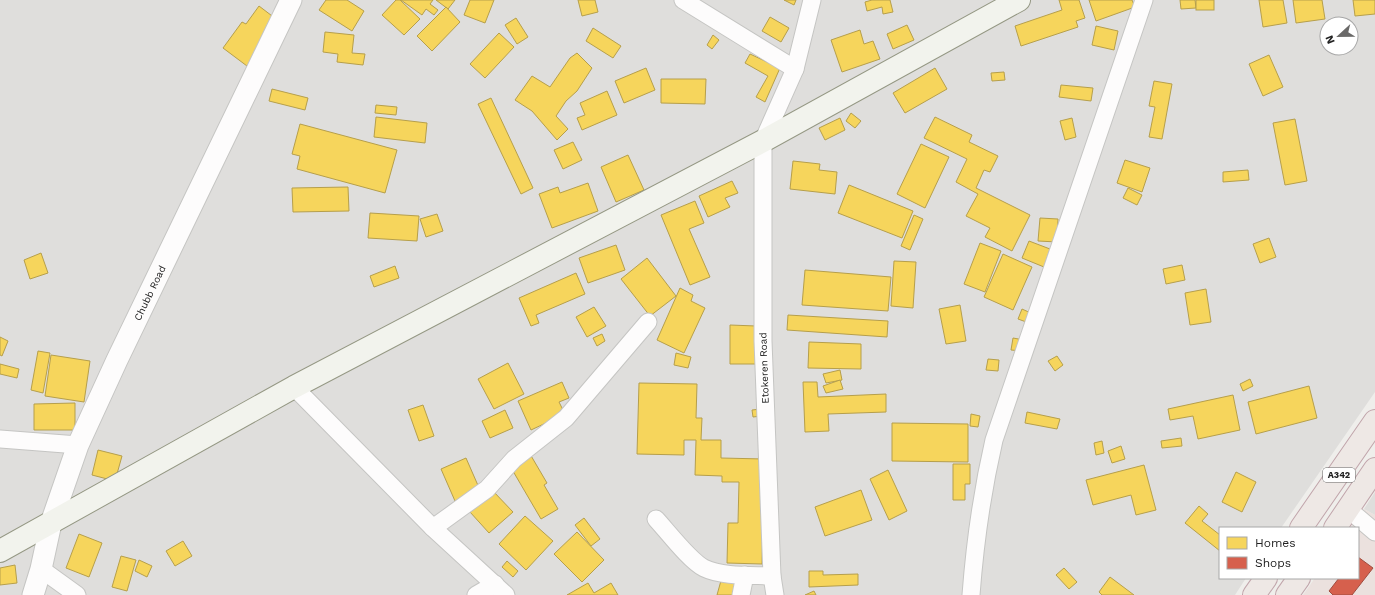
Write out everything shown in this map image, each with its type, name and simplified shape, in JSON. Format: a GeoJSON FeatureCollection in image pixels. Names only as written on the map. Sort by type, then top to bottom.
{"type":"FeatureCollection","features":[{"type":"Feature","properties":{"kind":"highway","name":"A342"},"geometry":{"type":"LineString","coordinates":[[1302,527],[1375,421]]}},
{"type":"Feature","properties":{"kind":"highway","name":"A342"},"geometry":{"type":"LineString","coordinates":[[1336,527],[1375,469]]}},
{"type":"Feature","properties":{"kind":"highway"},"geometry":{"type":"LineString","coordinates":[[1254,595],[1265,579]]}},
{"type":"Feature","properties":{"kind":"highway"},"geometry":{"type":"LineString","coordinates":[[1287,595],[1298,579]]}},
{"type":"Feature","properties":{"kind":"main road"},"geometry":{"type":"LineString","coordinates":[[0,551],[294,387],[763,141],[1019,0]]}},
{"type":"Feature","properties":{"kind":"street","name":"Chubb Road"},"geometry":{"type":"LineString","coordinates":[[33,595],[41,569],[51,523],[78,446],[117,360],[291,0]]}},
{"type":"Feature","properties":{"kind":"street"},"geometry":{"type":"LineString","coordinates":[[683,0],[795,69]]}},
{"type":"Feature","properties":{"kind":"street"},"geometry":{"type":"LineString","coordinates":[[763,141],[795,69],[812,0]]}},
{"type":"Feature","properties":{"kind":"street"},"geometry":{"type":"LineString","coordinates":[[971,595],[976,534],[982,492],[994,440],[1144,0]]}},
{"type":"Feature","properties":{"kind":"street","name":"Etokeren Road"},"geometry":{"type":"LineString","coordinates":[[763,141],[763,341],[772,576],[775,595]]}},
{"type":"Feature","properties":{"kind":"street"},"geometry":{"type":"LineString","coordinates":[[433,528],[487,489],[514,459],[566,418],[648,322]]}},
{"type":"Feature","properties":{"kind":"street"},"geometry":{"type":"LineString","coordinates":[[294,387],[433,528],[500,590]]}},
{"type":"Feature","properties":{"kind":"street"},"geometry":{"type":"LineString","coordinates":[[0,439],[78,446]]}},
{"type":"Feature","properties":{"kind":"street"},"geometry":{"type":"LineString","coordinates":[[1348,509],[1375,532]]}},
{"type":"Feature","properties":{"kind":"street"},"geometry":{"type":"LineString","coordinates":[[656,519],[695,562],[704,568],[745,575],[772,576]]}},
{"type":"Feature","properties":{"kind":"street"},"geometry":{"type":"LineString","coordinates":[[41,569],[78,595]]}},
{"type":"Feature","properties":{"kind":"street"},"geometry":{"type":"LineString","coordinates":[[741,595],[745,575]]}},
{"type":"Feature","properties":{"kind":"street"},"geometry":{"type":"LineString","coordinates":[[476,595],[500,590]]}},
{"type":"Feature","properties":{"kind":"shaded area"},"geometry":{"type":"Polygon","coordinates":[[[0,0],[1375,0],[1375,392],[1282,527],[1219,527],[1219,579],[1245,579],[1235,595],[0,595],[0,0]]]}},
{"type":"Feature","properties":{"kind":"shaded area"},"geometry":{"type":"Polygon","coordinates":[[[1375,492],[1375,515],[1364,509],[1375,492]]]}},
{"type":"Feature","properties":{"kind":"shaded area"},"geometry":{"type":"Polygon","coordinates":[[[1364,509],[1375,515],[1375,595],[1303,595],[1314,579],[1359,579],[1359,527],[1351,527],[1364,509]]]}},
{"type":"Feature","properties":{"kind":"building: Homes"},"geometry":{"type":"Polygon","coordinates":[[[326,0],[347,0],[364,11],[352,31],[319,10],[326,0]]]}},
{"type":"Feature","properties":{"kind":"building: Homes"},"geometry":{"type":"Polygon","coordinates":[[[396,0],[400,0],[420,19],[404,35],[382,15],[396,0]]]}},
{"type":"Feature","properties":{"kind":"building: Homes"},"geometry":{"type":"Polygon","coordinates":[[[401,0],[433,0],[430,4],[438,10],[434,15],[426,9],[422,15],[401,0]]]}},
{"type":"Feature","properties":{"kind":"building: Homes"},"geometry":{"type":"Polygon","coordinates":[[[436,0],[455,0],[448,9],[436,0]]]}},
{"type":"Feature","properties":{"kind":"building: Homes"},"geometry":{"type":"Polygon","coordinates":[[[470,0],[494,0],[485,23],[464,15],[470,0]]]}},
{"type":"Feature","properties":{"kind":"building: Homes"},"geometry":{"type":"Polygon","coordinates":[[[578,0],[595,0],[598,12],[582,16],[578,0]]]}},
{"type":"Feature","properties":{"kind":"building: Homes"},"geometry":{"type":"Polygon","coordinates":[[[784,0],[796,0],[794,5],[784,0]]]}},
{"type":"Feature","properties":{"kind":"building: Homes"},"geometry":{"type":"Polygon","coordinates":[[[872,0],[890,0],[893,12],[883,14],[882,7],[867,11],[865,2],[872,0]]]}},
{"type":"Feature","properties":{"kind":"building: Homes"},"geometry":{"type":"Polygon","coordinates":[[[1059,0],[1079,0],[1085,18],[1076,21],[1078,27],[1021,46],[1015,26],[1062,10],[1059,0]]]}},
{"type":"Feature","properties":{"kind":"building: Homes"},"geometry":{"type":"Polygon","coordinates":[[[1089,0],[1132,0],[1135,7],[1096,21],[1089,0]]]}},
{"type":"Feature","properties":{"kind":"building: Homes"},"geometry":{"type":"Polygon","coordinates":[[[1180,0],[1195,0],[1196,8],[1181,9],[1180,0]]]}},
{"type":"Feature","properties":{"kind":"building: Homes"},"geometry":{"type":"Polygon","coordinates":[[[1196,0],[1214,0],[1214,10],[1196,10],[1196,0]]]}},
{"type":"Feature","properties":{"kind":"building: Homes"},"geometry":{"type":"Polygon","coordinates":[[[1259,0],[1283,0],[1287,23],[1263,27],[1259,0]]]}},
{"type":"Feature","properties":{"kind":"building: Homes"},"geometry":{"type":"Polygon","coordinates":[[[1293,0],[1322,0],[1325,16],[1319,16],[1319,20],[1296,23],[1293,0]]]}},
{"type":"Feature","properties":{"kind":"building: Homes"},"geometry":{"type":"Polygon","coordinates":[[[1353,0],[1375,0],[1375,14],[1355,16],[1353,0]]]}},
{"type":"Feature","properties":{"kind":"building: Homes"},"geometry":{"type":"Polygon","coordinates":[[[259,6],[280,22],[247,66],[223,48],[242,22],[246,24],[259,6]]]}},
{"type":"Feature","properties":{"kind":"building: Homes"},"geometry":{"type":"Polygon","coordinates":[[[446,7],[460,22],[432,51],[417,36],[446,7]]]}},
{"type":"Feature","properties":{"kind":"building: Homes"},"geometry":{"type":"Polygon","coordinates":[[[770,17],[789,28],[781,42],[762,31],[770,17]]]}},
{"type":"Feature","properties":{"kind":"building: Homes"},"geometry":{"type":"Polygon","coordinates":[[[516,18],[528,37],[517,44],[505,25],[516,18]]]}},
{"type":"Feature","properties":{"kind":"building: Homes"},"geometry":{"type":"Polygon","coordinates":[[[907,25],[914,40],[893,49],[887,34],[907,25]]]}},
{"type":"Feature","properties":{"kind":"building: Homes"},"geometry":{"type":"Polygon","coordinates":[[[1096,26],[1118,31],[1114,50],[1092,45],[1096,26]]]}},
{"type":"Feature","properties":{"kind":"building: Homes"},"geometry":{"type":"Polygon","coordinates":[[[593,28],[621,46],[613,58],[586,41],[593,28]]]}},
{"type":"Feature","properties":{"kind":"building: Homes"},"geometry":{"type":"Polygon","coordinates":[[[860,30],[864,44],[873,41],[880,59],[842,72],[831,40],[860,30]]]}},
{"type":"Feature","properties":{"kind":"building: Homes"},"geometry":{"type":"Polygon","coordinates":[[[325,32],[354,35],[352,53],[365,54],[363,65],[337,62],[338,54],[323,52],[325,32]]]}},
{"type":"Feature","properties":{"kind":"building: Homes"},"geometry":{"type":"Polygon","coordinates":[[[499,33],[514,47],[485,78],[470,64],[499,33]]]}},
{"type":"Feature","properties":{"kind":"building: Homes"},"geometry":{"type":"Polygon","coordinates":[[[713,35],[719,40],[712,49],[707,45],[713,35]]]}},
{"type":"Feature","properties":{"kind":"building: Homes"},"geometry":{"type":"Polygon","coordinates":[[[577,53],[592,68],[577,91],[566,101],[556,116],[568,129],[557,140],[532,111],[515,100],[532,76],[550,87],[570,58],[577,53]]]}},
{"type":"Feature","properties":{"kind":"building: Homes"},"geometry":{"type":"Polygon","coordinates":[[[750,54],[780,68],[765,102],[756,97],[768,76],[745,63],[750,54]]]}},
{"type":"Feature","properties":{"kind":"building: Homes"},"geometry":{"type":"Polygon","coordinates":[[[1269,55],[1283,87],[1263,96],[1249,64],[1269,55]]]}},
{"type":"Feature","properties":{"kind":"building: Homes"},"geometry":{"type":"Polygon","coordinates":[[[646,68],[655,90],[624,103],[615,81],[646,68]]]}},
{"type":"Feature","properties":{"kind":"building: Homes"},"geometry":{"type":"Polygon","coordinates":[[[935,68],[947,89],[905,113],[893,93],[935,68]]]}},
{"type":"Feature","properties":{"kind":"building: Homes"},"geometry":{"type":"Polygon","coordinates":[[[1004,72],[1005,80],[992,81],[991,73],[1004,72]]]}},
{"type":"Feature","properties":{"kind":"building: Homes"},"geometry":{"type":"Polygon","coordinates":[[[661,79],[706,79],[705,104],[661,103],[661,79]]]}},
{"type":"Feature","properties":{"kind":"building: Homes"},"geometry":{"type":"Polygon","coordinates":[[[1154,81],[1172,84],[1162,139],[1149,137],[1155,107],[1149,106],[1154,81]]]}},
{"type":"Feature","properties":{"kind":"building: Homes"},"geometry":{"type":"Polygon","coordinates":[[[1061,85],[1093,88],[1091,101],[1059,97],[1061,85]]]}},
{"type":"Feature","properties":{"kind":"building: Homes"},"geometry":{"type":"Polygon","coordinates":[[[272,89],[308,98],[305,110],[269,101],[272,89]]]}},
{"type":"Feature","properties":{"kind":"building: Homes"},"geometry":{"type":"Polygon","coordinates":[[[607,91],[617,115],[582,130],[577,118],[585,115],[580,103],[607,91]]]}},
{"type":"Feature","properties":{"kind":"building: Homes"},"geometry":{"type":"Polygon","coordinates":[[[491,98],[533,188],[521,194],[478,104],[491,98]]]}},
{"type":"Feature","properties":{"kind":"building: Homes"},"geometry":{"type":"Polygon","coordinates":[[[376,105],[397,107],[396,115],[375,113],[376,105]]]}},
{"type":"Feature","properties":{"kind":"building: Homes"},"geometry":{"type":"Polygon","coordinates":[[[851,113],[861,121],[855,128],[846,121],[851,113]]]}},
{"type":"Feature","properties":{"kind":"building: Homes"},"geometry":{"type":"Polygon","coordinates":[[[376,117],[427,123],[425,143],[374,137],[376,117]]]}},
{"type":"Feature","properties":{"kind":"building: Homes"},"geometry":{"type":"Polygon","coordinates":[[[935,117],[972,135],[969,142],[998,156],[990,172],[984,170],[976,188],[1030,215],[1012,251],[985,237],[990,228],[966,216],[978,194],[956,182],[967,159],[924,138],[935,117]]]}},
{"type":"Feature","properties":{"kind":"building: Homes"},"geometry":{"type":"Polygon","coordinates":[[[840,118],[845,130],[825,140],[819,128],[840,118]]]}},
{"type":"Feature","properties":{"kind":"building: Homes"},"geometry":{"type":"Polygon","coordinates":[[[1072,118],[1076,137],[1065,140],[1060,121],[1072,118]]]}},
{"type":"Feature","properties":{"kind":"building: Homes"},"geometry":{"type":"Polygon","coordinates":[[[1295,119],[1307,181],[1285,185],[1273,123],[1295,119]]]}},
{"type":"Feature","properties":{"kind":"building: Homes"},"geometry":{"type":"Polygon","coordinates":[[[300,124],[397,150],[385,193],[297,169],[300,156],[292,154],[300,124]]]}},
{"type":"Feature","properties":{"kind":"building: Homes"},"geometry":{"type":"Polygon","coordinates":[[[573,142],[582,160],[563,169],[554,150],[573,142]]]}},
{"type":"Feature","properties":{"kind":"building: Homes"},"geometry":{"type":"Polygon","coordinates":[[[921,144],[949,157],[925,208],[897,194],[921,144]]]}},
{"type":"Feature","properties":{"kind":"building: Homes"},"geometry":{"type":"Polygon","coordinates":[[[628,155],[644,190],[616,202],[601,167],[628,155]]]}},
{"type":"Feature","properties":{"kind":"building: Homes"},"geometry":{"type":"Polygon","coordinates":[[[1125,160],[1150,168],[1142,192],[1117,183],[1125,160]]]}},
{"type":"Feature","properties":{"kind":"building: Homes"},"geometry":{"type":"Polygon","coordinates":[[[793,161],[820,164],[819,170],[837,172],[835,194],[790,189],[793,161]]]}},
{"type":"Feature","properties":{"kind":"building: Homes"},"geometry":{"type":"Polygon","coordinates":[[[1248,170],[1249,180],[1223,182],[1223,172],[1248,170]]]}},
{"type":"Feature","properties":{"kind":"building: Homes"},"geometry":{"type":"Polygon","coordinates":[[[732,181],[738,193],[725,198],[730,207],[708,217],[699,196],[732,181]]]}},
{"type":"Feature","properties":{"kind":"building: Homes"},"geometry":{"type":"Polygon","coordinates":[[[588,183],[598,211],[552,228],[539,194],[558,187],[560,193],[588,183]]]}},
{"type":"Feature","properties":{"kind":"building: Homes"},"geometry":{"type":"Polygon","coordinates":[[[849,185],[913,211],[902,238],[838,213],[849,185]]]}},
{"type":"Feature","properties":{"kind":"building: Homes"},"geometry":{"type":"Polygon","coordinates":[[[348,187],[349,211],[293,212],[292,188],[348,187]]]}},
{"type":"Feature","properties":{"kind":"building: Homes"},"geometry":{"type":"Polygon","coordinates":[[[1128,188],[1142,195],[1137,205],[1123,198],[1128,188]]]}},
{"type":"Feature","properties":{"kind":"building: Homes"},"geometry":{"type":"Polygon","coordinates":[[[695,201],[704,223],[689,229],[710,277],[690,285],[661,215],[695,201]]]}},
{"type":"Feature","properties":{"kind":"building: Homes"},"geometry":{"type":"Polygon","coordinates":[[[370,213],[419,216],[417,241],[368,238],[370,213]]]}},
{"type":"Feature","properties":{"kind":"building: Homes"},"geometry":{"type":"Polygon","coordinates":[[[437,214],[443,231],[426,237],[420,219],[437,214]]]}},
{"type":"Feature","properties":{"kind":"building: Homes"},"geometry":{"type":"Polygon","coordinates":[[[914,215],[923,219],[910,250],[901,246],[914,215]]]}},
{"type":"Feature","properties":{"kind":"building: Homes"},"geometry":{"type":"Polygon","coordinates":[[[1040,218],[1058,219],[1057,242],[1038,241],[1040,218]]]}},
{"type":"Feature","properties":{"kind":"building: Homes"},"geometry":{"type":"Polygon","coordinates":[[[1269,238],[1276,257],[1260,263],[1253,244],[1269,238]]]}},
{"type":"Feature","properties":{"kind":"building: Homes"},"geometry":{"type":"Polygon","coordinates":[[[1029,241],[1050,249],[1044,267],[1022,258],[1029,241]]]}},
{"type":"Feature","properties":{"kind":"building: Homes"},"geometry":{"type":"Polygon","coordinates":[[[980,243],[1001,251],[985,292],[964,284],[980,243]]]}},
{"type":"Feature","properties":{"kind":"building: Homes"},"geometry":{"type":"Polygon","coordinates":[[[616,245],[625,270],[588,283],[579,258],[616,245]]]}},
{"type":"Feature","properties":{"kind":"building: Homes"},"geometry":{"type":"Polygon","coordinates":[[[41,253],[48,273],[30,279],[24,260],[41,253]]]}},
{"type":"Feature","properties":{"kind":"building: Homes"},"geometry":{"type":"Polygon","coordinates":[[[1003,254],[1032,267],[1013,310],[984,297],[1003,254]]]}},
{"type":"Feature","properties":{"kind":"building: Homes"},"geometry":{"type":"Polygon","coordinates":[[[647,258],[676,296],[650,316],[621,279],[647,258]]]}},
{"type":"Feature","properties":{"kind":"building: Homes"},"geometry":{"type":"Polygon","coordinates":[[[894,261],[916,262],[913,308],[891,306],[894,261]]]}},
{"type":"Feature","properties":{"kind":"building: Homes"},"geometry":{"type":"Polygon","coordinates":[[[1182,265],[1185,280],[1166,284],[1163,269],[1182,265]]]}},
{"type":"Feature","properties":{"kind":"building: Homes"},"geometry":{"type":"Polygon","coordinates":[[[395,266],[399,278],[374,287],[370,276],[395,266]]]}},
{"type":"Feature","properties":{"kind":"building: Homes"},"geometry":{"type":"Polygon","coordinates":[[[805,270],[891,277],[888,311],[802,305],[805,270]]]}},
{"type":"Feature","properties":{"kind":"building: Homes"},"geometry":{"type":"Polygon","coordinates":[[[576,273],[585,294],[536,315],[539,323],[531,326],[519,298],[576,273]]]}},
{"type":"Feature","properties":{"kind":"building: Homes"},"geometry":{"type":"Polygon","coordinates":[[[680,288],[693,295],[691,301],[705,308],[684,353],[657,340],[680,288]]]}},
{"type":"Feature","properties":{"kind":"building: Homes"},"geometry":{"type":"Polygon","coordinates":[[[1206,289],[1211,322],[1190,325],[1185,293],[1206,289]]]}},
{"type":"Feature","properties":{"kind":"building: Homes"},"geometry":{"type":"Polygon","coordinates":[[[960,305],[966,341],[946,344],[939,309],[960,305]]]}},
{"type":"Feature","properties":{"kind":"building: Homes"},"geometry":{"type":"Polygon","coordinates":[[[594,307],[606,326],[587,337],[576,317],[594,307]]]}},
{"type":"Feature","properties":{"kind":"building: Homes"},"geometry":{"type":"Polygon","coordinates":[[[1022,309],[1033,314],[1029,323],[1018,319],[1022,309]]]}},
{"type":"Feature","properties":{"kind":"building: Homes"},"geometry":{"type":"Polygon","coordinates":[[[788,315],[888,321],[887,337],[787,330],[788,315]]]}},
{"type":"Feature","properties":{"kind":"building: Homes"},"geometry":{"type":"Polygon","coordinates":[[[730,325],[756,326],[756,364],[730,364],[730,325]]]}},
{"type":"Feature","properties":{"kind":"building: Homes"},"geometry":{"type":"Polygon","coordinates":[[[602,334],[605,341],[597,346],[593,338],[602,334]]]}},
{"type":"Feature","properties":{"kind":"building: Homes"},"geometry":{"type":"Polygon","coordinates":[[[0,337],[8,341],[2,356],[0,355],[0,337]]]}},
{"type":"Feature","properties":{"kind":"building: Homes"},"geometry":{"type":"Polygon","coordinates":[[[1013,338],[1024,340],[1022,351],[1011,350],[1013,338]]]}},
{"type":"Feature","properties":{"kind":"building: Homes"},"geometry":{"type":"Polygon","coordinates":[[[809,342],[861,344],[861,369],[808,368],[809,342]]]}},
{"type":"Feature","properties":{"kind":"building: Homes"},"geometry":{"type":"Polygon","coordinates":[[[38,351],[50,353],[43,393],[31,390],[38,351]]]}},
{"type":"Feature","properties":{"kind":"building: Homes"},"geometry":{"type":"Polygon","coordinates":[[[676,353],[691,357],[688,368],[674,365],[676,353]]]}},
{"type":"Feature","properties":{"kind":"building: Homes"},"geometry":{"type":"Polygon","coordinates":[[[51,355],[90,361],[84,402],[45,396],[51,355]]]}},
{"type":"Feature","properties":{"kind":"building: Homes"},"geometry":{"type":"Polygon","coordinates":[[[1057,356],[1063,365],[1055,371],[1048,361],[1057,356]]]}},
{"type":"Feature","properties":{"kind":"building: Homes"},"geometry":{"type":"Polygon","coordinates":[[[988,359],[999,360],[998,371],[986,370],[988,359]]]}},
{"type":"Feature","properties":{"kind":"building: Homes"},"geometry":{"type":"Polygon","coordinates":[[[508,363],[524,394],[494,409],[478,379],[508,363]]]}},
{"type":"Feature","properties":{"kind":"building: Homes"},"geometry":{"type":"Polygon","coordinates":[[[0,364],[19,369],[17,378],[0,374],[0,364]]]}},
{"type":"Feature","properties":{"kind":"building: Homes"},"geometry":{"type":"Polygon","coordinates":[[[840,370],[842,380],[826,383],[823,374],[840,370]]]}},
{"type":"Feature","properties":{"kind":"building: Homes"},"geometry":{"type":"Polygon","coordinates":[[[1250,379],[1253,386],[1243,391],[1240,384],[1250,379]]]}},
{"type":"Feature","properties":{"kind":"building: Homes"},"geometry":{"type":"Polygon","coordinates":[[[840,380],[843,389],[826,393],[823,386],[840,380]]]}},
{"type":"Feature","properties":{"kind":"building: Homes"},"geometry":{"type":"Polygon","coordinates":[[[562,382],[569,398],[559,402],[565,414],[531,430],[518,401],[562,382]]]}},
{"type":"Feature","properties":{"kind":"building: Homes"},"geometry":{"type":"Polygon","coordinates":[[[803,382],[817,382],[818,397],[886,394],[886,412],[828,414],[829,431],[805,432],[803,382]]]}},
{"type":"Feature","properties":{"kind":"building: Homes"},"geometry":{"type":"Polygon","coordinates":[[[639,383],[697,384],[696,418],[702,418],[701,440],[721,440],[721,458],[764,459],[762,564],[727,563],[728,523],[738,523],[739,482],[722,482],[722,476],[695,475],[696,440],[684,440],[684,455],[637,454],[639,383]]]}},
{"type":"Feature","properties":{"kind":"building: Homes"},"geometry":{"type":"Polygon","coordinates":[[[1309,386],[1317,418],[1256,434],[1248,402],[1309,386]]]}},
{"type":"Feature","properties":{"kind":"building: Homes"},"geometry":{"type":"Polygon","coordinates":[[[1233,395],[1240,430],[1198,439],[1193,416],[1170,420],[1168,409],[1233,395]]]}},
{"type":"Feature","properties":{"kind":"building: Homes"},"geometry":{"type":"Polygon","coordinates":[[[75,403],[75,430],[34,430],[34,404],[75,403]]]}},
{"type":"Feature","properties":{"kind":"building: Homes"},"geometry":{"type":"Polygon","coordinates":[[[423,405],[434,436],[419,441],[408,410],[423,405]]]}},
{"type":"Feature","properties":{"kind":"building: Homes"},"geometry":{"type":"Polygon","coordinates":[[[761,409],[762,416],[753,417],[752,410],[761,409]]]}},
{"type":"Feature","properties":{"kind":"building: Homes"},"geometry":{"type":"Polygon","coordinates":[[[505,410],[513,428],[490,438],[482,421],[505,410]]]}},
{"type":"Feature","properties":{"kind":"building: Homes"},"geometry":{"type":"Polygon","coordinates":[[[1027,412],[1060,419],[1057,429],[1025,423],[1027,412]]]}},
{"type":"Feature","properties":{"kind":"building: Homes"},"geometry":{"type":"Polygon","coordinates":[[[971,414],[980,416],[978,427],[970,426],[971,414]]]}},
{"type":"Feature","properties":{"kind":"building: Homes"},"geometry":{"type":"Polygon","coordinates":[[[892,423],[968,424],[968,462],[892,461],[892,423]]]}},
{"type":"Feature","properties":{"kind":"building: Homes"},"geometry":{"type":"Polygon","coordinates":[[[1181,438],[1182,446],[1162,448],[1161,441],[1181,438]]]}},
{"type":"Feature","properties":{"kind":"building: Homes"},"geometry":{"type":"Polygon","coordinates":[[[1102,441],[1104,453],[1096,455],[1094,443],[1102,441]]]}},
{"type":"Feature","properties":{"kind":"building: Homes"},"geometry":{"type":"Polygon","coordinates":[[[1121,446],[1125,459],[1112,463],[1108,451],[1121,446]]]}},
{"type":"Feature","properties":{"kind":"building: Homes"},"geometry":{"type":"Polygon","coordinates":[[[98,450],[122,456],[115,481],[92,475],[98,450]]]}},
{"type":"Feature","properties":{"kind":"building: Homes"},"geometry":{"type":"Polygon","coordinates":[[[530,454],[547,483],[544,485],[558,509],[541,519],[510,466],[530,454]]]}},
{"type":"Feature","properties":{"kind":"building: Homes"},"geometry":{"type":"Polygon","coordinates":[[[466,458],[480,490],[455,501],[441,469],[466,458]]]}},
{"type":"Feature","properties":{"kind":"building: Homes"},"geometry":{"type":"Polygon","coordinates":[[[953,464],[970,464],[970,484],[965,484],[965,500],[953,500],[953,464]]]}},
{"type":"Feature","properties":{"kind":"building: Homes"},"geometry":{"type":"Polygon","coordinates":[[[1144,465],[1156,510],[1136,515],[1131,495],[1093,505],[1086,480],[1144,465]]]}},
{"type":"Feature","properties":{"kind":"building: Homes"},"geometry":{"type":"Polygon","coordinates":[[[888,470],[907,511],[889,520],[870,479],[888,470]]]}},
{"type":"Feature","properties":{"kind":"building: Homes"},"geometry":{"type":"Polygon","coordinates":[[[1236,472],[1256,482],[1242,512],[1222,502],[1236,472]]]}},
{"type":"Feature","properties":{"kind":"building: Homes"},"geometry":{"type":"Polygon","coordinates":[[[861,490],[872,520],[825,536],[815,507],[861,490]]]}},
{"type":"Feature","properties":{"kind":"building: Homes"},"geometry":{"type":"Polygon","coordinates":[[[493,491],[513,512],[489,533],[470,512],[493,491]]]}},
{"type":"Feature","properties":{"kind":"building: Homes"},"geometry":{"type":"Polygon","coordinates":[[[1199,506],[1208,514],[1202,521],[1219,534],[1219,550],[1185,523],[1199,506]]]}},
{"type":"Feature","properties":{"kind":"building: Homes"},"geometry":{"type":"Polygon","coordinates":[[[525,516],[553,541],[526,570],[499,544],[525,516]]]}},
{"type":"Feature","properties":{"kind":"building: Homes"},"geometry":{"type":"Polygon","coordinates":[[[584,518],[600,539],[591,546],[575,525],[584,518]]]}},
{"type":"Feature","properties":{"kind":"building: Homes"},"geometry":{"type":"Polygon","coordinates":[[[577,532],[604,560],[582,582],[554,554],[577,532]]]}},
{"type":"Feature","properties":{"kind":"building: Homes"},"geometry":{"type":"Polygon","coordinates":[[[79,534],[102,543],[89,577],[66,568],[79,534]]]}},
{"type":"Feature","properties":{"kind":"building: Homes"},"geometry":{"type":"Polygon","coordinates":[[[183,541],[192,556],[175,566],[166,551],[183,541]]]}},
{"type":"Feature","properties":{"kind":"building: Homes"},"geometry":{"type":"Polygon","coordinates":[[[121,556],[136,560],[127,591],[112,587],[121,556]]]}},
{"type":"Feature","properties":{"kind":"building: Homes"},"geometry":{"type":"Polygon","coordinates":[[[139,560],[152,566],[147,577],[135,571],[139,560]]]}},
{"type":"Feature","properties":{"kind":"building: Homes"},"geometry":{"type":"Polygon","coordinates":[[[507,561],[518,571],[513,577],[502,567],[507,561]]]}},
{"type":"Feature","properties":{"kind":"building: Homes"},"geometry":{"type":"Polygon","coordinates":[[[15,565],[17,583],[0,585],[0,568],[15,565]]]}},
{"type":"Feature","properties":{"kind":"building: Homes"},"geometry":{"type":"Polygon","coordinates":[[[1064,568],[1077,582],[1069,589],[1056,575],[1064,568]]]}},
{"type":"Feature","properties":{"kind":"building: Homes"},"geometry":{"type":"Polygon","coordinates":[[[809,571],[823,571],[823,575],[858,574],[858,585],[809,587],[809,571]]]}},
{"type":"Feature","properties":{"kind":"building: Homes"},"geometry":{"type":"Polygon","coordinates":[[[722,577],[741,582],[737,595],[717,595],[722,577]]]}},
{"type":"Feature","properties":{"kind":"building: Homes"},"geometry":{"type":"Polygon","coordinates":[[[1110,577],[1134,595],[1102,595],[1099,592],[1110,577]]]}},
{"type":"Feature","properties":{"kind":"building: Homes"},"geometry":{"type":"Polygon","coordinates":[[[588,583],[594,593],[611,583],[618,595],[567,595],[588,583]]]}},
{"type":"Feature","properties":{"kind":"building: Homes"},"geometry":{"type":"Polygon","coordinates":[[[814,591],[816,595],[805,595],[814,591]]]}},
{"type":"Feature","properties":{"kind":"building: Shops"},"geometry":{"type":"Polygon","coordinates":[[[1359,558],[1373,568],[1352,595],[1333,595],[1329,591],[1338,579],[1359,579],[1359,558]]]}}]}
